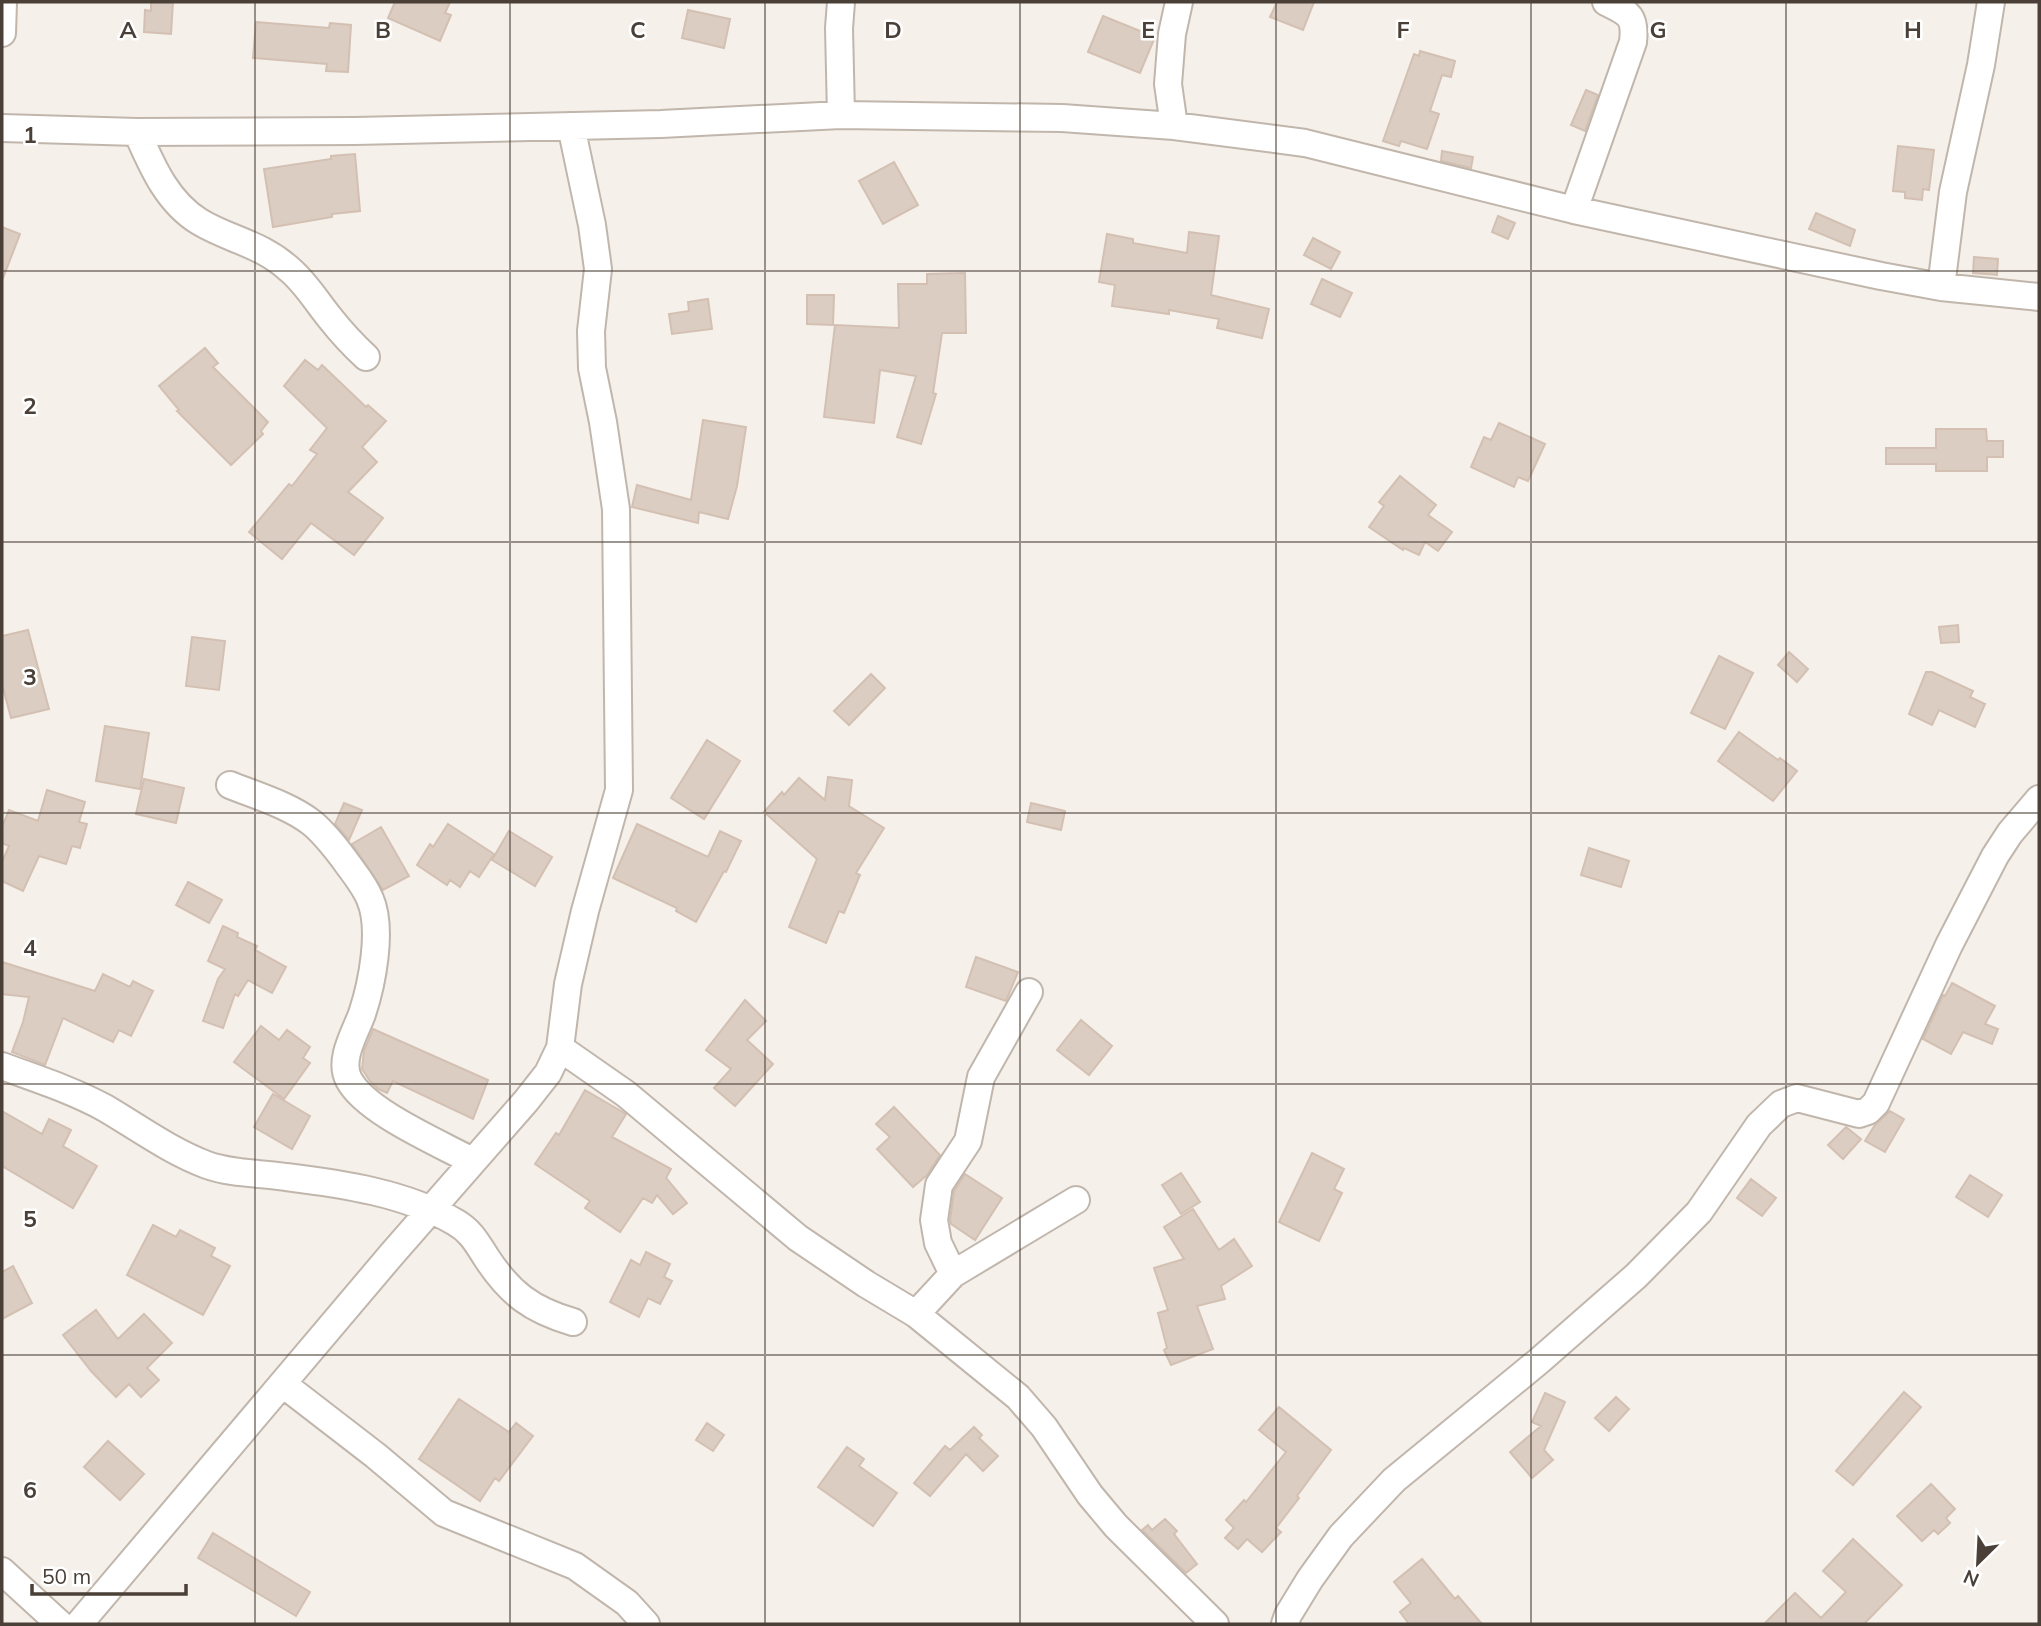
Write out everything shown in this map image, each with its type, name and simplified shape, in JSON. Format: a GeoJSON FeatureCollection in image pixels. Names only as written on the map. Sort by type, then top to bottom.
{"type":"FeatureCollection","features":[{"type":"Feature","properties":{"kind":"street"},"geometry":{"type":"LineString","coordinates":[[3,19],[22,2]]}},
{"type":"Feature","properties":{"kind":"street"},"geometry":{"type":"LineString","coordinates":[[841,2],[841,115]]}},
{"type":"Feature","properties":{"kind":"street"},"geometry":{"type":"LineString","coordinates":[[1174,127],[1168,84],[1172,34],[1179,2]]}},
{"type":"Feature","properties":{"kind":"street"},"geometry":{"type":"LineString","coordinates":[[1574,209],[1633,42],[1634,26],[1628,14],[1606,2]]}},
{"type":"Feature","properties":{"kind":"street"},"geometry":{"type":"LineString","coordinates":[[1941,287],[1953,192],[1981,65],[1991,2]]}},
{"type":"Feature","properties":{"kind":"street"},"geometry":{"type":"LineString","coordinates":[[2,128],[137,132],[571,126],[841,115],[1062,118],[1174,127],[1305,143],[1574,209],[1941,287],[2039,297]]}},
{"type":"Feature","properties":{"kind":"street"},"geometry":{"type":"LineString","coordinates":[[79,1624],[548,1073],[560,1048],[568,984],[579,935],[619,790],[616,509],[592,368],[591,331],[598,270],[592,225],[571,126]]}},
{"type":"Feature","properties":{"kind":"street"},"geometry":{"type":"LineString","coordinates":[[137,132],[152,167],[174,201],[201,222],[258,247],[288,267],[310,290],[347,339],[366,357]]}},
{"type":"Feature","properties":{"kind":"street"},"geometry":{"type":"LineString","coordinates":[[230,785],[281,806],[313,823],[359,879],[371,901],[374,920],[374,967],[363,1011],[346,1057],[347,1077],[360,1096],[397,1120],[472,1161]]}},
{"type":"Feature","properties":{"kind":"street"},"geometry":{"type":"LineString","coordinates":[[1285,1624],[1310,1579],[1341,1536],[1395,1480],[1636,1276],[1699,1212],[1759,1125],[1781,1104],[1797,1098],[1859,1114],[1868,1111],[1876,1103],[1949,945],[1995,856],[2010,833],[2039,799]]}},
{"type":"Feature","properties":{"kind":"street"},"geometry":{"type":"LineString","coordinates":[[953,1274],[938,1243],[934,1220],[939,1185],[968,1140],[981,1077],[1029,992]]}},
{"type":"Feature","properties":{"kind":"street"},"geometry":{"type":"LineString","coordinates":[[560,1048],[626,1094],[798,1238],[916,1314],[1018,1397],[1044,1427],[1090,1494],[1116,1526],[1215,1624]]}},
{"type":"Feature","properties":{"kind":"street"},"geometry":{"type":"LineString","coordinates":[[2,1066],[81,1096],[174,1150],[209,1166],[347,1186],[382,1194],[429,1210],[456,1223],[475,1237],[503,1281],[524,1299],[545,1313],[573,1322]]}},
{"type":"Feature","properties":{"kind":"street"},"geometry":{"type":"LineString","coordinates":[[916,1314],[953,1274],[1076,1200]]}},
{"type":"Feature","properties":{"kind":"street"},"geometry":{"type":"LineString","coordinates":[[283,1384],[375,1455],[444,1513],[575,1566],[627,1602],[646,1624]]}},
{"type":"Feature","properties":{"kind":"street"},"geometry":{"type":"LineString","coordinates":[[2,1571],[60,1624]]}},
{"type":"Feature","properties":{"kind":"building"},"geometry":{"type":"Polygon","coordinates":[[[151,2],[173,2],[171,34],[144,32],[145,10],[151,11],[151,2]]]}},
{"type":"Feature","properties":{"kind":"building"},"geometry":{"type":"Polygon","coordinates":[[[395,2],[450,2],[445,13],[451,15],[440,41],[388,18],[395,2]]]}},
{"type":"Feature","properties":{"kind":"building"},"geometry":{"type":"Polygon","coordinates":[[[1277,2],[1314,2],[1303,30],[1270,17],[1277,2]]]}},
{"type":"Feature","properties":{"kind":"building"},"geometry":{"type":"Polygon","coordinates":[[[688,10],[730,19],[724,48],[682,38],[688,10]]]}},
{"type":"Feature","properties":{"kind":"building"},"geometry":{"type":"Polygon","coordinates":[[[1103,16],[1155,37],[1140,73],[1088,52],[1103,16]]]}},
{"type":"Feature","properties":{"kind":"building"},"geometry":{"type":"Polygon","coordinates":[[[256,22],[329,28],[330,23],[351,25],[348,72],[326,71],[327,64],[253,58],[256,22]]]}},
{"type":"Feature","properties":{"kind":"building"},"geometry":{"type":"Polygon","coordinates":[[[1420,51],[1455,61],[1451,77],[1442,75],[1430,111],[1439,114],[1427,149],[1401,141],[1399,146],[1383,141],[1414,54],[1419,56],[1420,51]]]}},
{"type":"Feature","properties":{"kind":"building"},"geometry":{"type":"Polygon","coordinates":[[[1586,90],[1598,95],[1585,131],[1571,125],[1586,90]]]}},
{"type":"Feature","properties":{"kind":"building"},"geometry":{"type":"Polygon","coordinates":[[[1898,146],[1934,150],[1929,190],[1923,189],[1922,200],[1905,198],[1905,192],[1893,191],[1898,146]]]}},
{"type":"Feature","properties":{"kind":"building"},"geometry":{"type":"Polygon","coordinates":[[[1442,151],[1473,157],[1471,168],[1441,161],[1442,151]]]}},
{"type":"Feature","properties":{"kind":"building"},"geometry":{"type":"Polygon","coordinates":[[[355,154],[360,211],[332,214],[332,217],[273,227],[264,169],[355,154]]]}},
{"type":"Feature","properties":{"kind":"building"},"geometry":{"type":"Polygon","coordinates":[[[894,162],[918,205],[883,224],[859,181],[894,162]]]}},
{"type":"Feature","properties":{"kind":"building"},"geometry":{"type":"Polygon","coordinates":[[[1816,213],[1855,230],[1850,246],[1809,229],[1816,213]]]}},
{"type":"Feature","properties":{"kind":"building"},"geometry":{"type":"Polygon","coordinates":[[[1498,216],[1515,223],[1508,239],[1492,232],[1498,216]]]}},
{"type":"Feature","properties":{"kind":"building"},"geometry":{"type":"Polygon","coordinates":[[[2,227],[20,234],[3,278],[2,278],[2,227]]]}},
{"type":"Feature","properties":{"kind":"building"},"geometry":{"type":"Polygon","coordinates":[[[1189,232],[1219,236],[1211,295],[1269,309],[1262,338],[1217,328],[1219,319],[1169,310],[1169,314],[1112,306],[1115,285],[1099,282],[1107,234],[1133,239],[1133,243],[1187,253],[1189,232]]]}},
{"type":"Feature","properties":{"kind":"building"},"geometry":{"type":"Polygon","coordinates":[[[1313,238],[1340,252],[1331,269],[1304,255],[1313,238]]]}},
{"type":"Feature","properties":{"kind":"building"},"geometry":{"type":"Polygon","coordinates":[[[1974,257],[1998,259],[1997,275],[1973,273],[1974,257]]]}},
{"type":"Feature","properties":{"kind":"building"},"geometry":{"type":"Polygon","coordinates":[[[965,273],[966,333],[942,333],[933,393],[936,394],[921,444],[897,437],[916,376],[880,370],[874,423],[824,417],[835,325],[899,328],[898,284],[927,284],[927,274],[965,273]]]}},
{"type":"Feature","properties":{"kind":"building"},"geometry":{"type":"Polygon","coordinates":[[[1322,279],[1352,293],[1340,317],[1311,304],[1322,279]]]}},
{"type":"Feature","properties":{"kind":"building"},"geometry":{"type":"Polygon","coordinates":[[[807,295],[834,295],[833,325],[807,324],[807,295]]]}},
{"type":"Feature","properties":{"kind":"building"},"geometry":{"type":"Polygon","coordinates":[[[708,299],[712,329],[672,334],[669,314],[689,311],[688,302],[708,299]]]}},
{"type":"Feature","properties":{"kind":"building"},"geometry":{"type":"Polygon","coordinates":[[[205,348],[218,363],[213,367],[268,422],[261,431],[263,434],[231,465],[177,411],[179,410],[159,386],[205,348]]]}},
{"type":"Feature","properties":{"kind":"building"},"geometry":{"type":"Polygon","coordinates":[[[305,360],[318,370],[322,365],[366,407],[368,405],[386,421],[362,447],[377,462],[348,492],[383,518],[354,555],[311,523],[282,559],[249,532],[289,484],[292,486],[317,454],[310,450],[327,428],[284,386],[305,360]]]}},
{"type":"Feature","properties":{"kind":"building"},"geometry":{"type":"Polygon","coordinates":[[[703,420],[746,427],[737,486],[728,519],[699,512],[698,523],[632,507],[637,485],[691,500],[703,420]]]}},
{"type":"Feature","properties":{"kind":"building"},"geometry":{"type":"Polygon","coordinates":[[[1499,423],[1545,444],[1528,481],[1518,477],[1514,487],[1471,467],[1484,437],[1491,440],[1499,423]]]}},
{"type":"Feature","properties":{"kind":"building"},"geometry":{"type":"Polygon","coordinates":[[[1936,429],[1986,429],[1987,441],[2003,441],[2003,457],[1987,457],[1987,471],[1936,471],[1936,464],[1886,464],[1886,448],[1936,448],[1936,429]]]}},
{"type":"Feature","properties":{"kind":"building"},"geometry":{"type":"Polygon","coordinates":[[[1400,476],[1436,505],[1428,515],[1452,532],[1438,551],[1425,542],[1419,555],[1404,548],[1403,550],[1369,527],[1384,506],[1379,502],[1400,476]]]}},
{"type":"Feature","properties":{"kind":"building"},"geometry":{"type":"Polygon","coordinates":[[[1958,625],[1959,642],[1941,643],[1939,627],[1958,625]]]}},
{"type":"Feature","properties":{"kind":"building"},"geometry":{"type":"Polygon","coordinates":[[[28,630],[49,709],[11,718],[2,684],[2,636],[28,630]]]}},
{"type":"Feature","properties":{"kind":"building"},"geometry":{"type":"Polygon","coordinates":[[[192,637],[225,641],[219,690],[186,686],[192,637]]]}},
{"type":"Feature","properties":{"kind":"building"},"geometry":{"type":"Polygon","coordinates":[[[1789,652],[1808,669],[1797,682],[1778,665],[1789,652]]]}},
{"type":"Feature","properties":{"kind":"building"},"geometry":{"type":"Polygon","coordinates":[[[1719,656],[1753,673],[1725,729],[1691,713],[1719,656]]]}},
{"type":"Feature","properties":{"kind":"building"},"geometry":{"type":"Polygon","coordinates":[[[1926,672],[1932,672],[1973,691],[1970,697],[1985,704],[1975,727],[1939,710],[1932,725],[1909,714],[1926,672]]]}},
{"type":"Feature","properties":{"kind":"building"},"geometry":{"type":"Polygon","coordinates":[[[871,674],[885,688],[849,725],[834,711],[871,674]]]}},
{"type":"Feature","properties":{"kind":"building"},"geometry":{"type":"Polygon","coordinates":[[[105,726],[149,733],[140,789],[96,781],[105,726]]]}},
{"type":"Feature","properties":{"kind":"building"},"geometry":{"type":"Polygon","coordinates":[[[1739,732],[1797,771],[1773,801],[1718,761],[1739,732]]]}},
{"type":"Feature","properties":{"kind":"building"},"geometry":{"type":"Polygon","coordinates":[[[707,740],[740,761],[704,819],[671,798],[707,740]]]}},
{"type":"Feature","properties":{"kind":"building"},"geometry":{"type":"Polygon","coordinates":[[[828,777],[852,780],[849,806],[884,828],[856,873],[860,875],[844,913],[839,911],[826,943],[789,927],[817,859],[764,812],[799,778],[825,800],[828,777]]]}},
{"type":"Feature","properties":{"kind":"building"},"geometry":{"type":"Polygon","coordinates":[[[144,779],[184,788],[176,823],[136,814],[144,779]]]}},
{"type":"Feature","properties":{"kind":"building"},"geometry":{"type":"Polygon","coordinates":[[[47,790],[85,802],[79,822],[87,824],[80,848],[72,846],[66,864],[39,856],[23,891],[2,881],[2,862],[9,846],[2,843],[2,827],[9,810],[38,821],[47,790]]]}},
{"type":"Feature","properties":{"kind":"building"},"geometry":{"type":"Polygon","coordinates":[[[344,803],[362,810],[349,840],[335,824],[344,803]]]}},
{"type":"Feature","properties":{"kind":"building"},"geometry":{"type":"Polygon","coordinates":[[[1031,803],[1065,811],[1061,830],[1027,822],[1031,803]]]}},
{"type":"Feature","properties":{"kind":"building"},"geometry":{"type":"Polygon","coordinates":[[[448,824],[494,854],[479,877],[470,871],[460,887],[450,880],[447,885],[417,865],[430,844],[433,847],[448,824]]]}},
{"type":"Feature","properties":{"kind":"building"},"geometry":{"type":"Polygon","coordinates":[[[637,824],[708,857],[720,831],[741,841],[696,922],[676,911],[677,908],[613,878],[637,824]]]}},
{"type":"Feature","properties":{"kind":"building"},"geometry":{"type":"Polygon","coordinates":[[[381,827],[409,876],[383,890],[352,844],[381,827]]]}},
{"type":"Feature","properties":{"kind":"building"},"geometry":{"type":"Polygon","coordinates":[[[509,831],[552,857],[535,886],[492,860],[509,831]]]}},
{"type":"Feature","properties":{"kind":"building"},"geometry":{"type":"Polygon","coordinates":[[[1589,848],[1629,861],[1621,887],[1581,875],[1589,848]]]}},
{"type":"Feature","properties":{"kind":"building"},"geometry":{"type":"Polygon","coordinates":[[[188,882],[222,900],[209,923],[176,905],[188,882]]]}},
{"type":"Feature","properties":{"kind":"building"},"geometry":{"type":"Polygon","coordinates":[[[223,926],[238,933],[237,937],[257,946],[255,950],[286,967],[272,993],[248,980],[238,996],[235,994],[223,1028],[203,1021],[218,979],[225,969],[208,961],[223,926]]]}},
{"type":"Feature","properties":{"kind":"building"},"geometry":{"type":"Polygon","coordinates":[[[976,957],[1018,972],[1006,1001],[966,987],[976,957]]]}},
{"type":"Feature","properties":{"kind":"building"},"geometry":{"type":"Polygon","coordinates":[[[2,962],[95,991],[103,974],[130,987],[133,981],[153,991],[131,1036],[119,1030],[113,1042],[63,1018],[45,1065],[12,1052],[29,997],[2,994],[2,962]]]}},
{"type":"Feature","properties":{"kind":"building"},"geometry":{"type":"Polygon","coordinates":[[[1952,983],[1995,1006],[1985,1024],[1998,1029],[1992,1044],[1963,1032],[1951,1054],[1923,1039],[1943,995],[1945,996],[1952,983]]]}},
{"type":"Feature","properties":{"kind":"building"},"geometry":{"type":"Polygon","coordinates":[[[745,1000],[766,1021],[747,1040],[773,1064],[735,1106],[714,1088],[731,1069],[706,1050],[745,1000]]]}},
{"type":"Feature","properties":{"kind":"building"},"geometry":{"type":"Polygon","coordinates":[[[1081,1020],[1112,1046],[1089,1075],[1057,1050],[1081,1020]]]}},
{"type":"Feature","properties":{"kind":"building"},"geometry":{"type":"Polygon","coordinates":[[[261,1026],[279,1040],[287,1030],[310,1047],[303,1058],[310,1063],[284,1099],[234,1062],[261,1026]]]}},
{"type":"Feature","properties":{"kind":"building"},"geometry":{"type":"Polygon","coordinates":[[[373,1029],[488,1080],[473,1119],[393,1081],[387,1093],[378,1089],[362,1069],[364,1051],[373,1029]]]}},
{"type":"Feature","properties":{"kind":"building"},"geometry":{"type":"Polygon","coordinates":[[[585,1090],[626,1114],[612,1137],[671,1169],[666,1178],[687,1203],[673,1214],[657,1195],[652,1203],[643,1198],[620,1232],[585,1208],[590,1201],[535,1164],[556,1133],[559,1135],[585,1090]]]}},
{"type":"Feature","properties":{"kind":"building"},"geometry":{"type":"Polygon","coordinates":[[[273,1094],[310,1116],[292,1149],[254,1127],[273,1094]]]}},
{"type":"Feature","properties":{"kind":"building"},"geometry":{"type":"Polygon","coordinates":[[[894,1107],[940,1155],[927,1175],[913,1187],[877,1149],[890,1137],[876,1124],[894,1107]]]}},
{"type":"Feature","properties":{"kind":"building"},"geometry":{"type":"Polygon","coordinates":[[[2,1111],[42,1134],[49,1119],[71,1130],[63,1146],[97,1166],[73,1208],[2,1166],[2,1111]]]}},
{"type":"Feature","properties":{"kind":"building"},"geometry":{"type":"Polygon","coordinates":[[[1890,1111],[1904,1119],[1885,1152],[1865,1141],[1875,1125],[1890,1111]]]}},
{"type":"Feature","properties":{"kind":"building"},"geometry":{"type":"Polygon","coordinates":[[[1846,1127],[1861,1139],[1843,1159],[1828,1145],[1846,1127]]]}},
{"type":"Feature","properties":{"kind":"building"},"geometry":{"type":"Polygon","coordinates":[[[1312,1153],[1344,1169],[1334,1189],[1342,1193],[1319,1241],[1279,1222],[1312,1153]]]}},
{"type":"Feature","properties":{"kind":"building"},"geometry":{"type":"Polygon","coordinates":[[[1181,1173],[1200,1202],[1181,1214],[1162,1185],[1181,1173]]]}},
{"type":"Feature","properties":{"kind":"building"},"geometry":{"type":"Polygon","coordinates":[[[965,1174],[1002,1198],[975,1240],[951,1224],[950,1220],[954,1191],[965,1174]]]}},
{"type":"Feature","properties":{"kind":"building"},"geometry":{"type":"Polygon","coordinates":[[[1970,1175],[2002,1195],[1988,1217],[1956,1197],[1970,1175]]]}},
{"type":"Feature","properties":{"kind":"building"},"geometry":{"type":"Polygon","coordinates":[[[1751,1179],[1776,1198],[1762,1216],[1737,1198],[1751,1179]]]}},
{"type":"Feature","properties":{"kind":"building"},"geometry":{"type":"Polygon","coordinates":[[[1193,1209],[1219,1250],[1234,1239],[1252,1266],[1221,1286],[1225,1299],[1197,1306],[1213,1349],[1171,1365],[1164,1350],[1167,1348],[1158,1313],[1168,1310],[1154,1268],[1184,1259],[1164,1227],[1193,1209]]]}},
{"type":"Feature","properties":{"kind":"building"},"geometry":{"type":"Polygon","coordinates":[[[153,1225],[176,1237],[180,1230],[215,1248],[211,1256],[230,1266],[203,1315],[127,1275],[153,1225]]]}},
{"type":"Feature","properties":{"kind":"building"},"geometry":{"type":"Polygon","coordinates":[[[646,1252],[670,1264],[664,1277],[672,1281],[660,1304],[648,1298],[639,1317],[610,1302],[631,1260],[640,1265],[646,1252]]]}},
{"type":"Feature","properties":{"kind":"building"},"geometry":{"type":"Polygon","coordinates":[[[13,1266],[32,1303],[2,1319],[2,1272],[13,1266]]]}},
{"type":"Feature","properties":{"kind":"building"},"geometry":{"type":"Polygon","coordinates":[[[96,1310],[118,1339],[144,1314],[172,1343],[147,1368],[159,1380],[141,1397],[129,1384],[116,1397],[91,1371],[63,1335],[96,1310]]]}},
{"type":"Feature","properties":{"kind":"building"},"geometry":{"type":"Polygon","coordinates":[[[1904,1392],[1921,1407],[1853,1485],[1836,1471],[1904,1392]]]}},
{"type":"Feature","properties":{"kind":"building"},"geometry":{"type":"Polygon","coordinates":[[[1545,1393],[1565,1402],[1544,1450],[1553,1460],[1532,1478],[1510,1452],[1541,1426],[1532,1422],[1545,1393]]]}},
{"type":"Feature","properties":{"kind":"building"},"geometry":{"type":"Polygon","coordinates":[[[1616,1397],[1629,1409],[1609,1431],[1595,1418],[1616,1397]]]}},
{"type":"Feature","properties":{"kind":"building"},"geometry":{"type":"Polygon","coordinates":[[[459,1399],[509,1432],[516,1423],[533,1436],[499,1481],[495,1478],[480,1501],[419,1459],[459,1399]]]}},
{"type":"Feature","properties":{"kind":"building"},"geometry":{"type":"Polygon","coordinates":[[[1279,1407],[1331,1450],[1276,1528],[1281,1532],[1262,1552],[1247,1539],[1238,1549],[1225,1538],[1234,1528],[1226,1520],[1244,1500],[1246,1502],[1286,1452],[1259,1430],[1279,1407]]]}},
{"type":"Feature","properties":{"kind":"building"},"geometry":{"type":"Polygon","coordinates":[[[707,1423],[724,1435],[713,1451],[696,1440],[707,1423]]]}},
{"type":"Feature","properties":{"kind":"building"},"geometry":{"type":"Polygon","coordinates":[[[974,1427],[982,1435],[979,1438],[998,1456],[983,1471],[966,1454],[930,1496],[914,1483],[945,1446],[950,1450],[974,1427]]]}},
{"type":"Feature","properties":{"kind":"building"},"geometry":{"type":"Polygon","coordinates":[[[108,1441],[144,1474],[120,1500],[84,1467],[108,1441]]]}},
{"type":"Feature","properties":{"kind":"building"},"geometry":{"type":"Polygon","coordinates":[[[847,1447],[864,1459],[859,1466],[897,1493],[873,1526],[818,1487],[847,1447]]]}},
{"type":"Feature","properties":{"kind":"building"},"geometry":{"type":"Polygon","coordinates":[[[1931,1484],[1955,1509],[1946,1518],[1950,1523],[1938,1534],[1934,1530],[1922,1541],[1897,1516],[1931,1484]]]}},
{"type":"Feature","properties":{"kind":"building"},"geometry":{"type":"Polygon","coordinates":[[[1165,1519],[1177,1531],[1174,1534],[1197,1564],[1186,1573],[1142,1530],[1148,1525],[1152,1530],[1165,1519]]]}},
{"type":"Feature","properties":{"kind":"building"},"geometry":{"type":"Polygon","coordinates":[[[213,1533],[310,1592],[296,1616],[198,1558],[213,1533]]]}},
{"type":"Feature","properties":{"kind":"building"},"geometry":{"type":"Polygon","coordinates":[[[1853,1539],[1902,1585],[1864,1624],[1764,1624],[1795,1593],[1821,1618],[1846,1592],[1823,1571],[1853,1539]]]}},
{"type":"Feature","properties":{"kind":"building"},"geometry":{"type":"Polygon","coordinates":[[[1422,1559],[1455,1599],[1458,1596],[1482,1624],[1409,1624],[1400,1612],[1411,1603],[1394,1582],[1422,1559]]]}}]}
